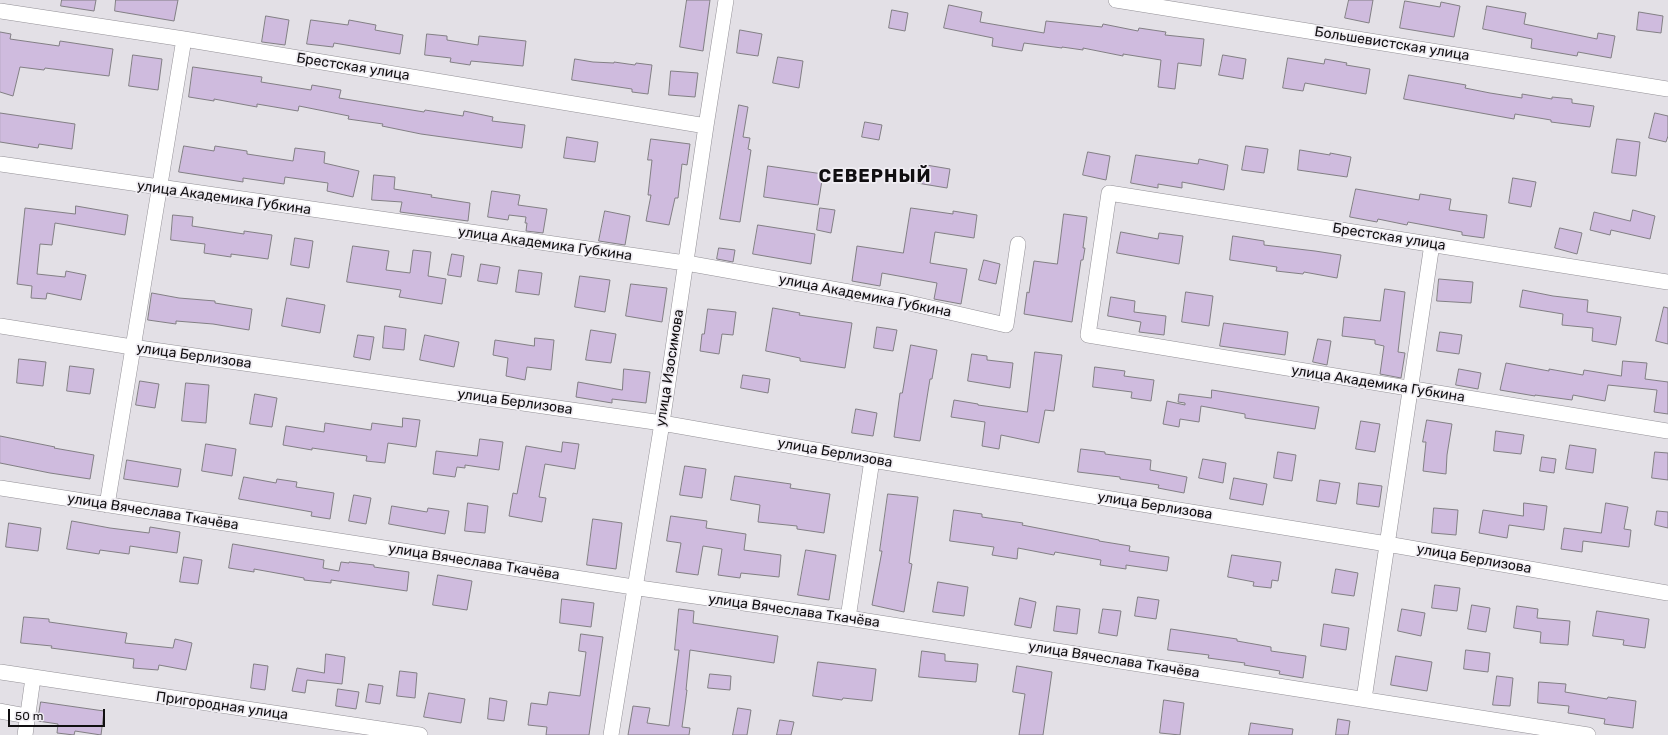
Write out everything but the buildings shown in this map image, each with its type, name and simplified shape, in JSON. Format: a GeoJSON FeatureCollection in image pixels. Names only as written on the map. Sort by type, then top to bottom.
{"type":"FeatureCollection","features":[{"type":"Feature","properties":{"kind":"street","name":"улица Изосимова"},"geometry":{"type":"LineString","coordinates":[[611,735],[662,423],[726,0]]}},
{"type":"Feature","properties":{"kind":"street","name":"Большевистская улица"},"geometry":{"type":"LineString","coordinates":[[1116,0],[1668,89]]}},
{"type":"Feature","properties":{"kind":"street","name":"Брестская улица"},"geometry":{"type":"LineString","coordinates":[[0,11],[184,39],[706,126]]}},
{"type":"Feature","properties":{"kind":"street"},"geometry":{"type":"LineString","coordinates":[[106,505],[184,39]]}},
{"type":"Feature","properties":{"kind":"street","name":"улица Академика Губкина"},"geometry":{"type":"LineString","coordinates":[[0,164],[686,264],[905,302],[1006,325],[1018,244]]}},
{"type":"Feature","properties":{"kind":"street","name":"Брестская улица"},"geometry":{"type":"LineString","coordinates":[[1088,335],[1109,193],[1668,282]]}},
{"type":"Feature","properties":{"kind":"street"},"geometry":{"type":"LineString","coordinates":[[1364,699],[1432,244]]}},
{"type":"Feature","properties":{"kind":"street","name":"улица Берлизова"},"geometry":{"type":"LineString","coordinates":[[0,326],[132,347],[662,423],[872,460],[1387,544],[1668,593]]}},
{"type":"Feature","properties":{"kind":"street","name":"улица Академика Губкина"},"geometry":{"type":"LineString","coordinates":[[1088,335],[1668,431]]}},
{"type":"Feature","properties":{"kind":"street"},"geometry":{"type":"LineString","coordinates":[[848,618],[872,460]]}},
{"type":"Feature","properties":{"kind":"street","name":"улица Вячеслава Ткачёва"},"geometry":{"type":"LineString","coordinates":[[0,488],[634,588],[848,618],[1588,735]]}},
{"type":"Feature","properties":{"kind":"street","name":"Пригородная улица"},"geometry":{"type":"LineString","coordinates":[[0,672],[420,735]]}},
{"type":"Feature","properties":{"kind":"street"},"geometry":{"type":"LineString","coordinates":[[25,735],[33,678]]}},
{"type":"Feature","properties":{"kind":"street"},"geometry":{"type":"LineString","coordinates":[[0,711],[27,716]]}},
{"type":"Feature","properties":{"kind":"district","name":"СЕВЕРНЫЙ"},"geometry":{"type":"Point","coordinates":[875,177]}}]}
